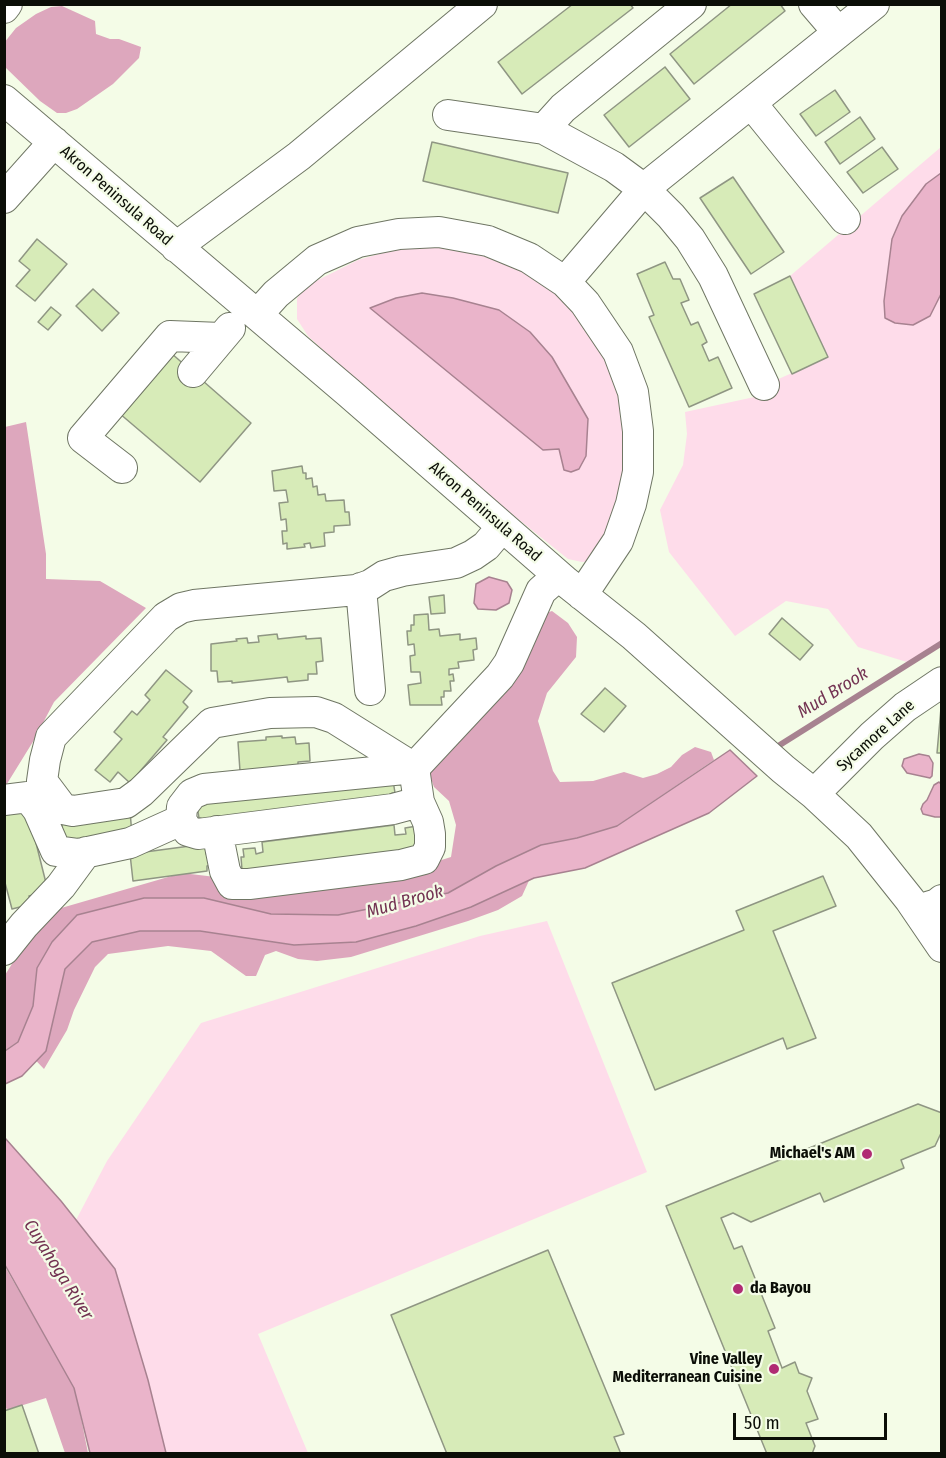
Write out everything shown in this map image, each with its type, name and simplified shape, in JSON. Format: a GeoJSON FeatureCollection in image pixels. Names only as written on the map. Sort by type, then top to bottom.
{"type":"FeatureCollection","features":[{"type":"Feature","properties":{"kind":"street"},"geometry":{"type":"LineString","coordinates":[[176,247],[299,156],[482,4]]}},
{"type":"Feature","properties":{"kind":"street"},"geometry":{"type":"LineString","coordinates":[[544,129],[563,108],[691,4]]}},
{"type":"Feature","properties":{"kind":"street"},"geometry":{"type":"LineString","coordinates":[[814,4],[838,32]]}},
{"type":"Feature","properties":{"kind":"street"},"geometry":{"type":"LineString","coordinates":[[565,282],[644,189],[874,4]]}},
{"type":"Feature","properties":{"kind":"street","name":"Akron Peninsula Road"},"geometry":{"type":"LineString","coordinates":[[4,100],[558,576],[634,636],[814,795],[929,905],[942,947]]}},
{"type":"Feature","properties":{"kind":"street"},"geometry":{"type":"LineString","coordinates":[[751,103],[846,219]]}},
{"type":"Feature","properties":{"kind":"street"},"geometry":{"type":"LineString","coordinates":[[448,115],[544,129],[614,167],[644,189],[690,239],[712,276],[764,385]]}},
{"type":"Feature","properties":{"kind":"street"},"geometry":{"type":"LineString","coordinates":[[4,198],[54,142]]}},
{"type":"Feature","properties":{"kind":"street"},"geometry":{"type":"LineString","coordinates":[[193,372],[221,338],[252,311],[317,260],[358,242],[399,234],[439,232],[488,241],[529,258],[565,282],[585,303],[618,352],[633,392],[638,431],[638,472],[631,504],[618,541],[582,595]]}},
{"type":"Feature","properties":{"kind":"street"},"geometry":{"type":"LineString","coordinates":[[122,468],[83,438],[170,336],[221,338]]}},
{"type":"Feature","properties":{"kind":"street"},"geometry":{"type":"LineString","coordinates":[[217,831],[225,871],[232,884],[249,884],[401,865],[424,859],[430,847],[428,822],[419,802],[414,768],[334,718],[316,712],[281,713],[212,723],[141,792],[126,803],[73,811],[63,809],[42,781],[51,737],[166,617],[181,608],[361,588],[384,576],[402,571],[456,563],[486,546],[502,527]]}},
{"type":"Feature","properties":{"kind":"street"},"geometry":{"type":"LineString","coordinates":[[419,802],[393,809],[198,834],[188,831],[181,820],[182,807],[192,794],[204,789],[414,768],[500,676],[509,663],[541,591],[558,576]]}},
{"type":"Feature","properties":{"kind":"street"},"geometry":{"type":"LineString","coordinates":[[361,588],[370,690]]}},
{"type":"Feature","properties":{"kind":"street","name":"Sycamore Lane"},"geometry":{"type":"LineString","coordinates":[[814,795],[872,736],[905,707],[942,682]]}},
{"type":"Feature","properties":{"kind":"street"},"geometry":{"type":"LineString","coordinates":[[4,800],[28,797],[38,810],[56,851],[79,854],[130,843],[181,820]]}},
{"type":"Feature","properties":{"kind":"street"},"geometry":{"type":"LineString","coordinates":[[7,934],[61,886],[86,852]]}},
{"type":"Feature","properties":{"kind":"shaded area"},"geometry":{"type":"Polygon","coordinates":[[[62,6],[95,21],[96,34],[141,47],[139,58],[113,84],[77,109],[57,113],[40,101],[5,67],[4,43],[16,28],[36,14],[51,7],[62,6]]]}},
{"type":"Feature","properties":{"kind":"shaded area"},"geometry":{"type":"Polygon","coordinates":[[[941,147],[941,643],[910,663],[858,647],[828,609],[786,601],[735,636],[669,552],[660,510],[683,465],[687,434],[685,412],[759,396],[774,381],[828,357],[790,276],[941,147]]]}},
{"type":"Feature","properties":{"kind":"shaded area"},"geometry":{"type":"Polygon","coordinates":[[[407,246],[462,248],[536,275],[584,316],[630,410],[632,463],[595,561],[582,562],[568,559],[422,442],[308,336],[297,319],[297,298],[310,284],[358,260],[407,246]]]}},
{"type":"Feature","properties":{"kind":"shaded area"},"geometry":{"type":"Polygon","coordinates":[[[26,422],[46,554],[46,579],[100,581],[146,608],[54,702],[5,787],[5,427],[26,422]]]}},
{"type":"Feature","properties":{"kind":"shaded area"},"geometry":{"type":"Polygon","coordinates":[[[552,611],[568,623],[577,637],[576,657],[547,693],[538,721],[553,771],[560,782],[593,781],[624,772],[643,778],[671,767],[682,755],[695,747],[711,752],[714,760],[617,826],[542,852],[522,896],[498,910],[351,957],[317,961],[298,959],[276,951],[265,955],[256,976],[246,976],[211,951],[168,946],[108,954],[95,967],[67,1030],[44,1069],[18,1042],[5,1051],[5,975],[44,913],[182,873],[224,878],[404,872],[451,857],[456,825],[449,801],[434,787],[428,770],[535,617],[552,611]]]}},
{"type":"Feature","properties":{"kind":"shaded area"},"geometry":{"type":"Polygon","coordinates":[[[547,921],[647,1172],[258,1334],[308,1453],[166,1453],[148,1380],[76,1220],[107,1161],[201,1023],[480,936],[547,921]]]}},
{"type":"Feature","properties":{"kind":"shaded area"},"geometry":{"type":"Polygon","coordinates":[[[4,1265],[75,1388],[88,1453],[65,1453],[46,1398],[7,1410],[5,1405],[4,1265]]]}},
{"type":"Feature","properties":{"kind":"water"},"geometry":{"type":"Polygon","coordinates":[[[941,173],[941,294],[930,316],[913,325],[895,323],[885,318],[884,301],[892,239],[902,216],[926,184],[941,173]]]}},
{"type":"Feature","properties":{"kind":"water"},"geometry":{"type":"Polygon","coordinates":[[[422,293],[453,298],[499,310],[530,332],[552,357],[588,419],[586,456],[579,469],[571,472],[564,470],[559,449],[543,450],[370,308],[396,298],[422,293]]]}},
{"type":"Feature","properties":{"kind":"water"},"geometry":{"type":"Polygon","coordinates":[[[489,577],[507,582],[512,590],[509,603],[496,610],[478,609],[474,603],[476,584],[489,577]]]}},
{"type":"Feature","properties":{"kind":"water"},"geometry":{"type":"Polygon","coordinates":[[[730,750],[757,776],[709,813],[585,868],[534,878],[471,907],[416,926],[356,942],[294,945],[200,931],[140,931],[92,942],[65,969],[46,1051],[22,1076],[5,1084],[5,1051],[18,1042],[33,1006],[37,968],[52,942],[77,915],[144,898],[204,898],[271,914],[338,915],[448,893],[496,866],[541,845],[577,838],[617,826],[730,750]]]}},
{"type":"Feature","properties":{"kind":"water"},"geometry":{"type":"Polygon","coordinates":[[[919,754],[929,756],[933,763],[930,778],[907,773],[902,766],[904,759],[919,754]]]}},
{"type":"Feature","properties":{"kind":"water"},"geometry":{"type":"Polygon","coordinates":[[[939,782],[941,784],[941,817],[923,814],[921,809],[923,804],[934,785],[939,782]]]}},
{"type":"Feature","properties":{"kind":"water","name":"Cuyahoga River"},"geometry":{"type":"Polygon","coordinates":[[[5,1138],[61,1201],[115,1269],[148,1380],[166,1453],[90,1453],[74,1388],[5,1265],[5,1138]]]}},
{"type":"Feature","properties":{"kind":"building"},"geometry":{"type":"Polygon","coordinates":[[[573,4],[630,4],[633,8],[522,94],[498,62],[573,4]]]}},
{"type":"Feature","properties":{"kind":"building"},"geometry":{"type":"Polygon","coordinates":[[[732,4],[780,4],[785,11],[694,84],[670,54],[732,4]]]}},
{"type":"Feature","properties":{"kind":"building"},"geometry":{"type":"Polygon","coordinates":[[[665,67],[690,99],[629,147],[604,115],[665,67]]]}},
{"type":"Feature","properties":{"kind":"building"},"geometry":{"type":"Polygon","coordinates":[[[835,90],[850,112],[816,136],[800,114],[835,90]]]}},
{"type":"Feature","properties":{"kind":"building"},"geometry":{"type":"Polygon","coordinates":[[[860,117],[875,139],[840,164],[825,142],[860,117]]]}},
{"type":"Feature","properties":{"kind":"building"},"geometry":{"type":"Polygon","coordinates":[[[432,142],[568,173],[558,213],[423,181],[432,142]]]}},
{"type":"Feature","properties":{"kind":"building"},"geometry":{"type":"Polygon","coordinates":[[[882,147],[898,169],[863,193],[847,172],[882,147]]]}},
{"type":"Feature","properties":{"kind":"building"},"geometry":{"type":"Polygon","coordinates":[[[733,177],[784,252],[751,274],[700,198],[733,177]]]}},
{"type":"Feature","properties":{"kind":"building"},"geometry":{"type":"Polygon","coordinates":[[[37,239],[67,264],[35,301],[16,286],[30,270],[19,261],[37,239]]]}},
{"type":"Feature","properties":{"kind":"building"},"geometry":{"type":"Polygon","coordinates":[[[665,262],[673,279],[680,279],[689,300],[681,303],[691,325],[698,322],[707,342],[702,345],[709,361],[718,357],[732,388],[689,407],[649,317],[654,315],[637,274],[665,262]]]}},
{"type":"Feature","properties":{"kind":"building"},"geometry":{"type":"Polygon","coordinates":[[[790,276],[828,357],[792,374],[754,294],[790,276]]]}},
{"type":"Feature","properties":{"kind":"building"},"geometry":{"type":"Polygon","coordinates":[[[93,289],[119,313],[102,331],[76,306],[93,289]]]}},
{"type":"Feature","properties":{"kind":"building"},"geometry":{"type":"Polygon","coordinates":[[[51,307],[61,315],[48,330],[38,322],[51,307]]]}},
{"type":"Feature","properties":{"kind":"building"},"geometry":{"type":"Polygon","coordinates":[[[171,353],[251,423],[200,482],[119,413],[171,353]]]}},
{"type":"Feature","properties":{"kind":"building"},"geometry":{"type":"Polygon","coordinates":[[[302,466],[306,479],[312,478],[313,487],[317,486],[318,495],[325,494],[326,501],[344,500],[345,512],[349,512],[350,525],[334,526],[334,532],[324,533],[325,546],[311,548],[310,543],[304,544],[305,547],[287,549],[287,543],[283,544],[282,531],[287,531],[286,519],[281,520],[279,503],[288,502],[286,490],[274,491],[272,471],[302,466]]]}},
{"type":"Feature","properties":{"kind":"building"},"geometry":{"type":"Polygon","coordinates":[[[444,595],[445,613],[431,614],[429,597],[444,595]]]}},
{"type":"Feature","properties":{"kind":"building"},"geometry":{"type":"Polygon","coordinates":[[[428,614],[429,630],[439,629],[440,636],[460,634],[460,640],[476,638],[477,649],[473,650],[474,660],[458,662],[459,668],[449,669],[449,675],[453,674],[454,681],[450,681],[451,691],[444,691],[444,697],[441,697],[442,705],[410,705],[408,685],[421,683],[420,672],[411,672],[410,656],[415,655],[414,644],[408,645],[407,631],[411,631],[411,625],[414,625],[414,615],[428,614]]]}},
{"type":"Feature","properties":{"kind":"building"},"geometry":{"type":"Polygon","coordinates":[[[782,618],[813,645],[800,660],[769,634],[782,618]]]}},
{"type":"Feature","properties":{"kind":"building"},"geometry":{"type":"Polygon","coordinates":[[[277,634],[278,639],[306,636],[306,639],[321,638],[323,661],[316,662],[317,674],[308,674],[308,680],[288,682],[287,677],[232,683],[232,681],[218,682],[217,671],[211,671],[211,644],[247,638],[248,643],[259,642],[258,636],[277,634]]]}},
{"type":"Feature","properties":{"kind":"building"},"geometry":{"type":"Polygon","coordinates":[[[166,670],[192,691],[183,702],[188,707],[163,737],[167,740],[130,783],[118,772],[110,782],[95,770],[122,739],[114,732],[132,711],[137,715],[150,700],[145,695],[166,670]]]}},
{"type":"Feature","properties":{"kind":"building"},"geometry":{"type":"Polygon","coordinates":[[[605,688],[626,706],[604,732],[581,714],[605,688]]]}},
{"type":"Feature","properties":{"kind":"building"},"geometry":{"type":"Polygon","coordinates":[[[941,708],[942,753],[937,753],[941,708]]]}},
{"type":"Feature","properties":{"kind":"building"},"geometry":{"type":"Polygon","coordinates":[[[282,736],[282,738],[295,737],[296,744],[309,743],[310,761],[298,762],[298,766],[240,771],[238,742],[266,740],[266,737],[282,736]]]}},
{"type":"Feature","properties":{"kind":"building"},"geometry":{"type":"Polygon","coordinates":[[[393,780],[395,793],[392,793],[393,800],[202,825],[197,806],[208,803],[393,780]]]}},
{"type":"Feature","properties":{"kind":"building"},"geometry":{"type":"Polygon","coordinates":[[[27,807],[48,891],[29,896],[32,904],[12,909],[4,879],[4,812],[27,807]]]}},
{"type":"Feature","properties":{"kind":"building"},"geometry":{"type":"Polygon","coordinates":[[[130,811],[132,835],[64,842],[61,818],[130,811]]]}},
{"type":"Feature","properties":{"kind":"building"},"geometry":{"type":"Polygon","coordinates":[[[394,825],[395,835],[406,834],[405,828],[417,826],[419,854],[242,870],[243,849],[255,848],[256,854],[263,852],[262,842],[394,825]]]}},
{"type":"Feature","properties":{"kind":"building"},"geometry":{"type":"Polygon","coordinates":[[[205,844],[206,854],[210,854],[212,865],[207,866],[207,871],[133,881],[130,854],[205,844]]]}},
{"type":"Feature","properties":{"kind":"building"},"geometry":{"type":"Polygon","coordinates":[[[823,876],[836,906],[773,931],[816,1038],[787,1049],[783,1038],[655,1090],[612,983],[744,930],[736,911],[823,876]]]}},
{"type":"Feature","properties":{"kind":"building"},"geometry":{"type":"Polygon","coordinates":[[[918,1104],[942,1113],[942,1131],[935,1146],[901,1160],[904,1168],[824,1202],[820,1193],[751,1222],[733,1213],[721,1218],[734,1249],[742,1246],[775,1328],[768,1331],[782,1368],[795,1362],[799,1373],[812,1378],[807,1391],[818,1419],[806,1423],[815,1446],[812,1454],[767,1454],[666,1206],[918,1104]]]}},
{"type":"Feature","properties":{"kind":"building"},"geometry":{"type":"Polygon","coordinates":[[[548,1250],[624,1434],[614,1437],[621,1454],[447,1454],[391,1315],[548,1250]]]}},
{"type":"Feature","properties":{"kind":"building"},"geometry":{"type":"Polygon","coordinates":[[[22,1405],[39,1454],[4,1454],[4,1411],[22,1405]]]}},
{"type":"Feature","properties":{"kind":"waterway","name":"Mud Brook"},"geometry":{"type":"LineString","coordinates":[[775,748],[942,643]]}},
{"type":"Feature","properties":{"kind":"place","name":"Michael's AM"},"geometry":{"type":"Point","coordinates":[867,1154]}},
{"type":"Feature","properties":{"kind":"place","name":"da Bayou"},"geometry":{"type":"Point","coordinates":[738,1289]}},
{"type":"Feature","properties":{"kind":"place","name":"Vine Valley Mediterranean Cuisine"},"geometry":{"type":"Point","coordinates":[774,1369]}}]}
